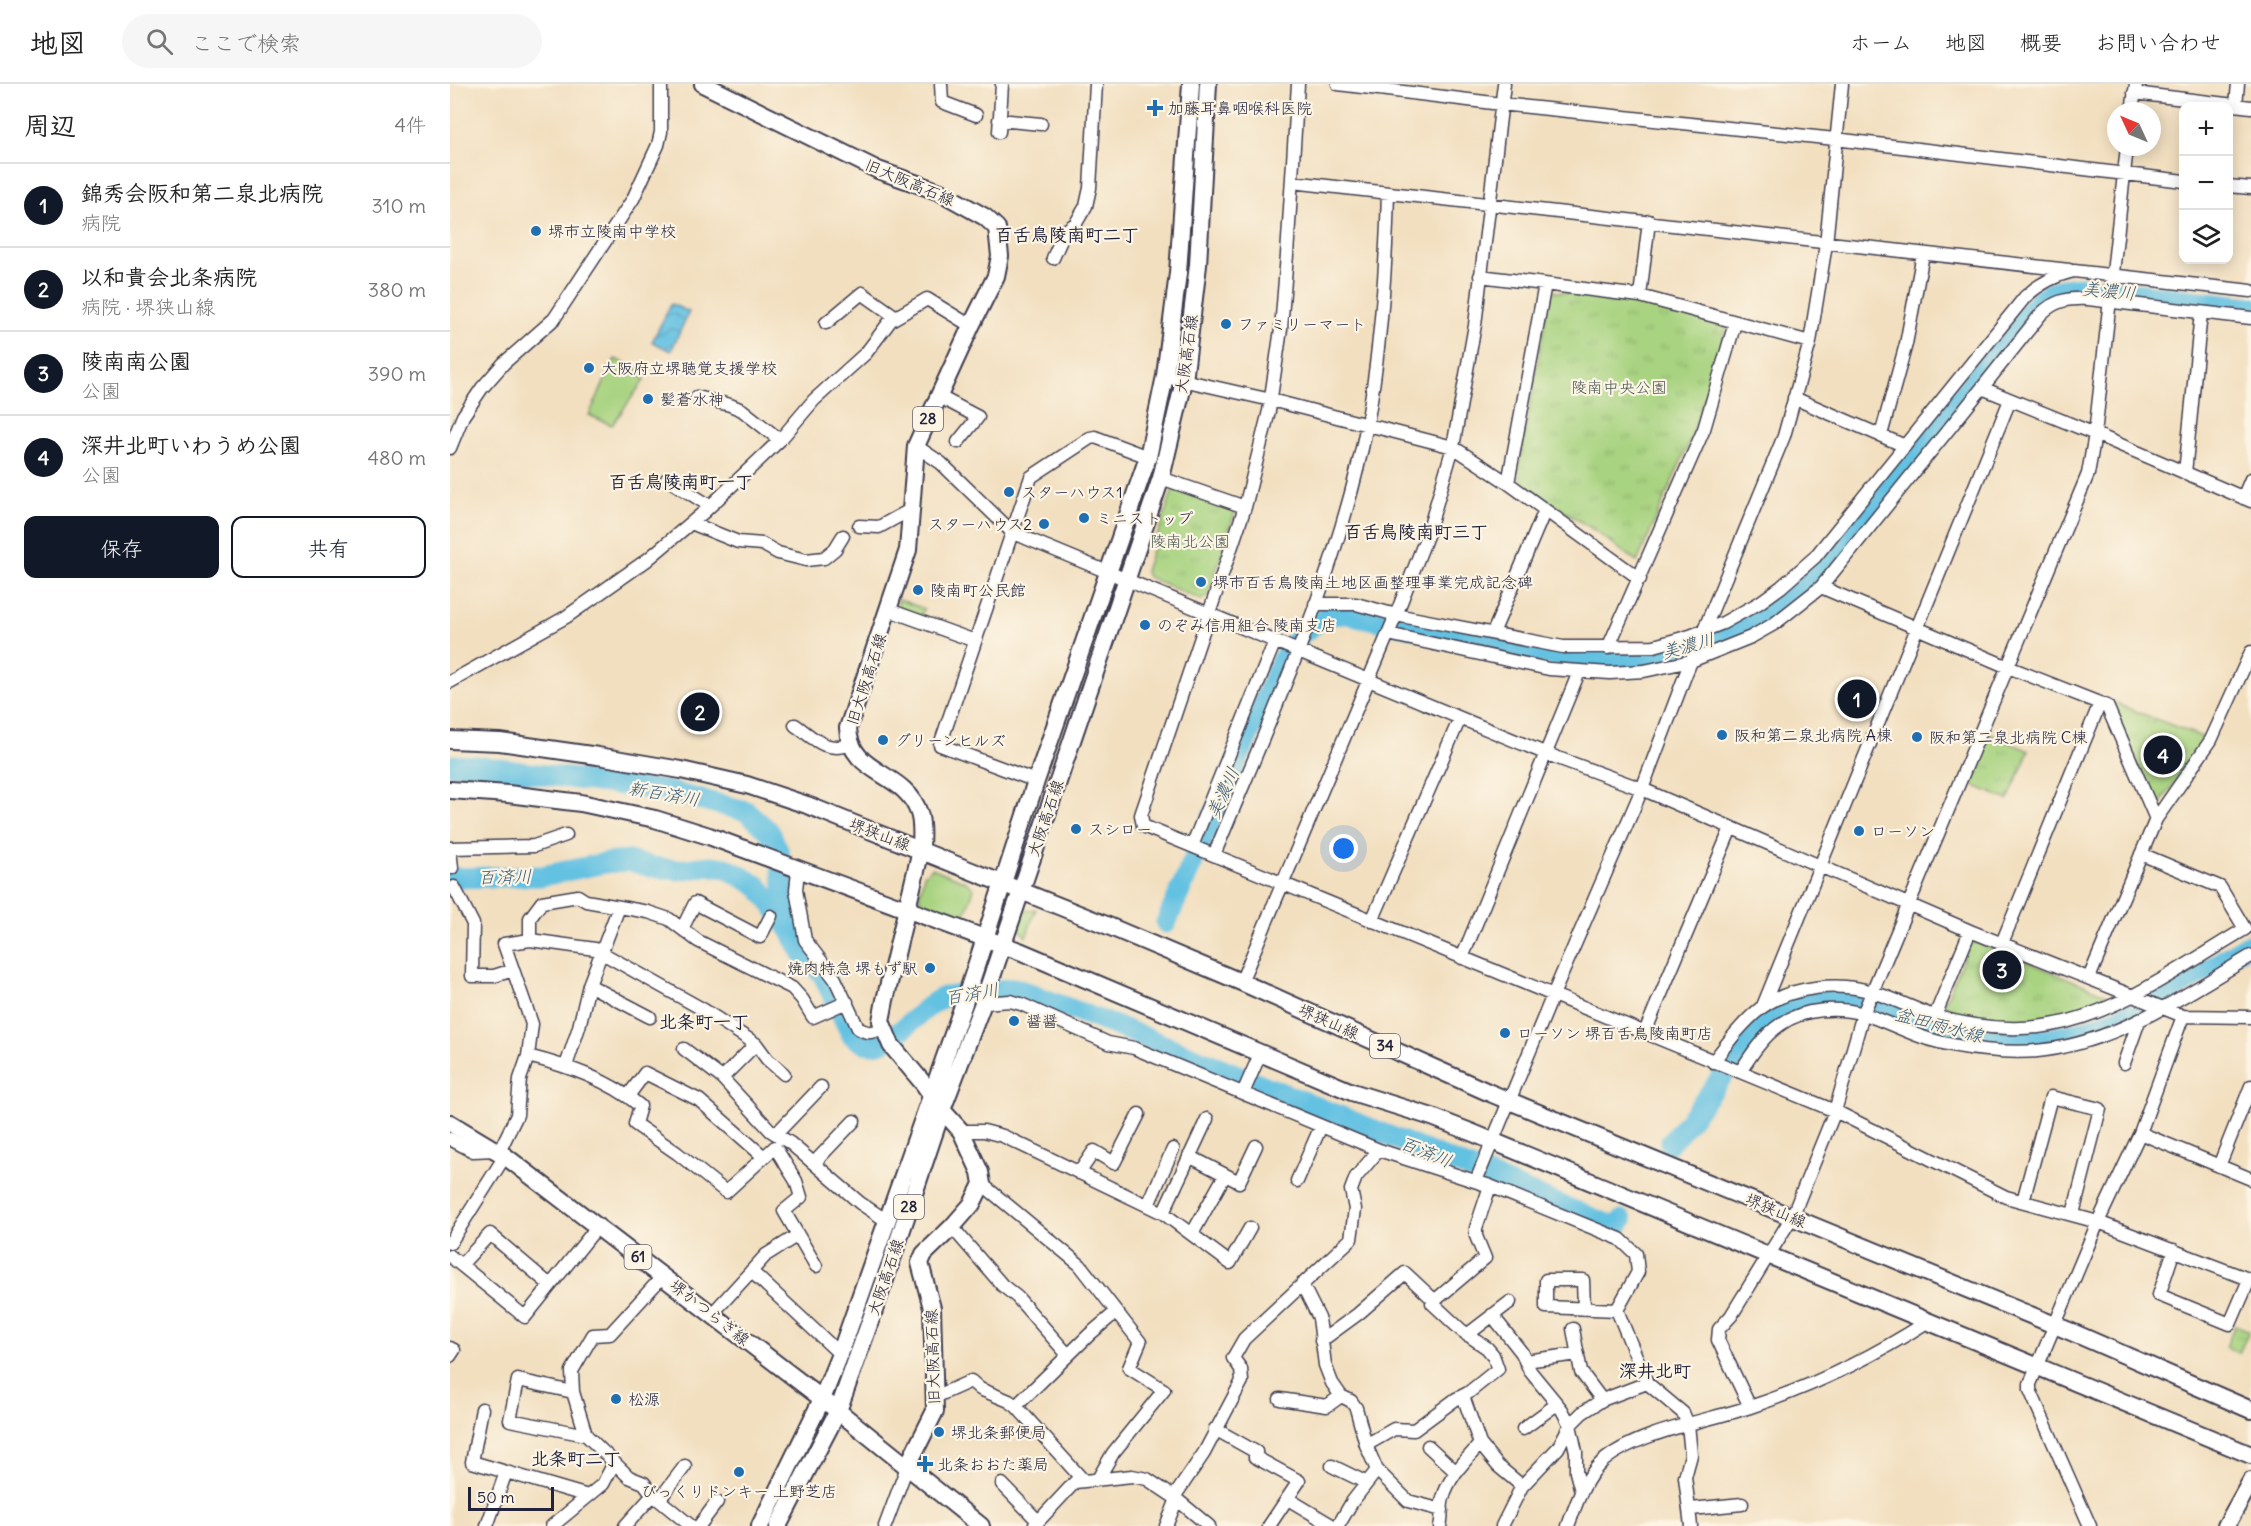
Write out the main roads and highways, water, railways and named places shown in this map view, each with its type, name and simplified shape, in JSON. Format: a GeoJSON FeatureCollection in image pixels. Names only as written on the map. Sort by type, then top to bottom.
{"type":"FeatureCollection","features":[{"type":"Feature","properties":{"kind":"main road","name":"旧大阪高石線"},"geometry":{"type":"LineString","coordinates":[[704,84],[878,170],[940,192],[985,217],[997,228],[1000,256],[996,276],[916,446],[908,550],[848,728],[850,745],[857,757],[891,779],[910,797],[919,812],[922,825],[921,850],[881,1022],[886,1035],[931,1094]]}},
{"type":"Feature","properties":{"kind":"main road","name":"大阪高石線"},"geometry":{"type":"LineString","coordinates":[[760,1526],[822,1399],[840,1354],[966,995],[1036,781],[1148,457],[1165,376],[1178,273],[1191,84]]}},
{"type":"Feature","properties":{"kind":"main road","name":"大阪高石線"},"geometry":{"type":"LineString","coordinates":[[778,1526],[838,1411],[942,1110],[1003,945],[1161,478],[1184,381],[1198,265],[1208,84]]}},
{"type":"Feature","properties":{"kind":"main road","name":"堺狭山線"},"geometry":{"type":"LineString","coordinates":[[450,740],[500,742],[598,756],[747,785],[1020,890],[1241,982],[1509,1101],[2056,1326],[2251,1410]]}},
{"type":"Feature","properties":{"kind":"main road"},"geometry":{"type":"LineString","coordinates":[[450,790],[508,794],[604,807],[655,819],[769,858],[1003,945],[1352,1092],[1432,1117],[1493,1141],[2251,1455]]}},
{"type":"Feature","properties":{"kind":"main road"},"geometry":{"type":"LineString","coordinates":[[931,1094],[942,1110]]}},
{"type":"Feature","properties":{"kind":"main road","name":"旧大阪高石線"},"geometry":{"type":"LineString","coordinates":[[907,1467],[935,1411],[932,1308],[920,1263],[924,1254],[972,1204],[982,1184],[980,1172],[961,1131],[942,1110]]}},
{"type":"Feature","properties":{"kind":"main road","name":"堺かつらぎ線"},"geometry":{"type":"LineString","coordinates":[[450,1123],[500,1152],[838,1411],[907,1467]]}},
{"type":"Feature","properties":{"kind":"main road"},"geometry":{"type":"LineString","coordinates":[[907,1467],[981,1526]]}},
{"type":"Feature","properties":{"kind":"main road"},"geometry":{"type":"LineString","coordinates":[[2226,1526],[2251,1481]]}},
{"type":"Feature","properties":{"kind":"water"},"geometry":{"type":"Polygon","coordinates":[[[671,304],[689,312],[671,351],[652,342],[671,304]]]}},
{"type":"Feature","properties":{"kind":"waterway","name":"美濃川"},"geometry":{"type":"LineString","coordinates":[[1166,923],[1281,661],[1300,635],[1328,615],[1347,614],[1526,651],[1585,659],[1653,656],[1717,639],[1776,608],[1827,563],[2032,307],[2043,297],[2062,289],[2084,287],[2251,307]]}},
{"type":"Feature","properties":{"kind":"waterway","name":"新百済川"},"geometry":{"type":"LineString","coordinates":[[450,765],[478,766],[666,791],[746,811],[769,831],[779,852],[790,927]]}},
{"type":"Feature","properties":{"kind":"waterway","name":"百済川"},"geometry":{"type":"LineString","coordinates":[[450,878],[542,876],[605,863],[629,861],[678,870],[710,866],[726,868],[758,886],[767,897],[790,930],[803,954],[823,975],[851,1034],[863,1042],[875,1044],[887,1040],[933,1003],[944,997],[1015,988],[1119,1027],[1617,1228],[1622,1220]]}},
{"type":"Feature","properties":{"kind":"waterway","name":"盆田雨水線"},"geometry":{"type":"LineString","coordinates":[[1670,1143],[1753,1035],[1773,1016],[1789,1008],[1826,1000],[1844,1000],[1861,1003],[1955,1034],[1994,1039],[2046,1038],[2072,1034],[2126,1015],[2251,943]]}},
{"type":"Feature","properties":{"kind":"place","name":"加藤耳鼻咽喉科医院"},"geometry":{"type":"Point","coordinates":[1155,108]}},
{"type":"Feature","properties":{"kind":"place","name":"堺市立陵南中学校"},"geometry":{"type":"Point","coordinates":[536,231]}},
{"type":"Feature","properties":{"kind":"place","name":"ファミリーマート"},"geometry":{"type":"Point","coordinates":[1226,324]}},
{"type":"Feature","properties":{"kind":"place","name":"大阪府立堺聴覚支援学校"},"geometry":{"type":"Point","coordinates":[589,368]}},
{"type":"Feature","properties":{"kind":"place","name":"髪蒼水神"},"geometry":{"type":"Point","coordinates":[648,399]}},
{"type":"Feature","properties":{"kind":"place","name":"スターハウス1"},"geometry":{"type":"Point","coordinates":[1009,492]}},
{"type":"Feature","properties":{"kind":"place","name":"ミニストップ"},"geometry":{"type":"Point","coordinates":[1084,518]}},
{"type":"Feature","properties":{"kind":"place","name":"スターハウス2"},"geometry":{"type":"Point","coordinates":[1044,524]}},
{"type":"Feature","properties":{"kind":"place","name":"堺市百舌鳥陵南土地区画整理事業完成記念碑"},"geometry":{"type":"Point","coordinates":[1201,582]}},
{"type":"Feature","properties":{"kind":"place","name":"陵南町公民館"},"geometry":{"type":"Point","coordinates":[918,590]}},
{"type":"Feature","properties":{"kind":"place","name":"のぞみ信用組合 陵南支店"},"geometry":{"type":"Point","coordinates":[1145,625]}},
{"type":"Feature","properties":{"kind":"place","name":"錦秀会阪和第二泉北病院"},"geometry":{"type":"Point","coordinates":[1857,699]}},
{"type":"Feature","properties":{"kind":"place","name":"以和貴会北条病院"},"geometry":{"type":"Point","coordinates":[700,712]}},
{"type":"Feature","properties":{"kind":"place","name":"阪和第二泉北病院 A棟"},"geometry":{"type":"Point","coordinates":[1722,735]}},
{"type":"Feature","properties":{"kind":"place","name":"阪和第二泉北病院 C棟"},"geometry":{"type":"Point","coordinates":[1917,737]}},
{"type":"Feature","properties":{"kind":"place","name":"グリーンヒルズ"},"geometry":{"type":"Point","coordinates":[883,740]}},
{"type":"Feature","properties":{"kind":"place","name":"深井北町いわうめ公園"},"geometry":{"type":"Point","coordinates":[2163,755]}},
{"type":"Feature","properties":{"kind":"place","name":"スシロー"},"geometry":{"type":"Point","coordinates":[1076,829]}},
{"type":"Feature","properties":{"kind":"place","name":"ローソン"},"geometry":{"type":"Point","coordinates":[1859,831]}},
{"type":"Feature","properties":{"kind":"place","name":"焼肉特急 堺もず駅"},"geometry":{"type":"Point","coordinates":[930,968]}},
{"type":"Feature","properties":{"kind":"place","name":"陵南南公園"},"geometry":{"type":"Point","coordinates":[2002,970]}},
{"type":"Feature","properties":{"kind":"place","name":"醤醤"},"geometry":{"type":"Point","coordinates":[1014,1021]}},
{"type":"Feature","properties":{"kind":"place","name":"ローソン 堺百舌鳥陵南町店"},"geometry":{"type":"Point","coordinates":[1505,1033]}},
{"type":"Feature","properties":{"kind":"place","name":"松源"},"geometry":{"type":"Point","coordinates":[616,1399]}},
{"type":"Feature","properties":{"kind":"place","name":"堺北条郵便局"},"geometry":{"type":"Point","coordinates":[939,1432]}},
{"type":"Feature","properties":{"kind":"place","name":"北条おおた薬局"},"geometry":{"type":"Point","coordinates":[925,1464]}},
{"type":"Feature","properties":{"kind":"place","name":"びっくりドンキー 上野芝店"},"geometry":{"type":"Point","coordinates":[739,1472]}},
{"type":"Feature","properties":{"kind":"district","name":"百舌鳥陵南町二丁"},"geometry":{"type":"Point","coordinates":[1067,235]}},
{"type":"Feature","properties":{"kind":"district","name":"百舌鳥陵南町一丁"},"geometry":{"type":"Point","coordinates":[681,482]}},
{"type":"Feature","properties":{"kind":"district","name":"百舌鳥陵南町三丁"},"geometry":{"type":"Point","coordinates":[1416,532]}},
{"type":"Feature","properties":{"kind":"district","name":"北条町一丁"},"geometry":{"type":"Point","coordinates":[704,1022]}},
{"type":"Feature","properties":{"kind":"district","name":"深井北町"},"geometry":{"type":"Point","coordinates":[1655,1371]}},
{"type":"Feature","properties":{"kind":"district","name":"北条町二丁"},"geometry":{"type":"Point","coordinates":[576,1459]}},
{"type":"Feature","properties":{"kind":"park label","name":"陵南中央公園"},"geometry":{"type":"Point","coordinates":[1619,387]}},
{"type":"Feature","properties":{"kind":"park label","name":"陵南北公園"},"geometry":{"type":"Point","coordinates":[1190,541]}}]}
